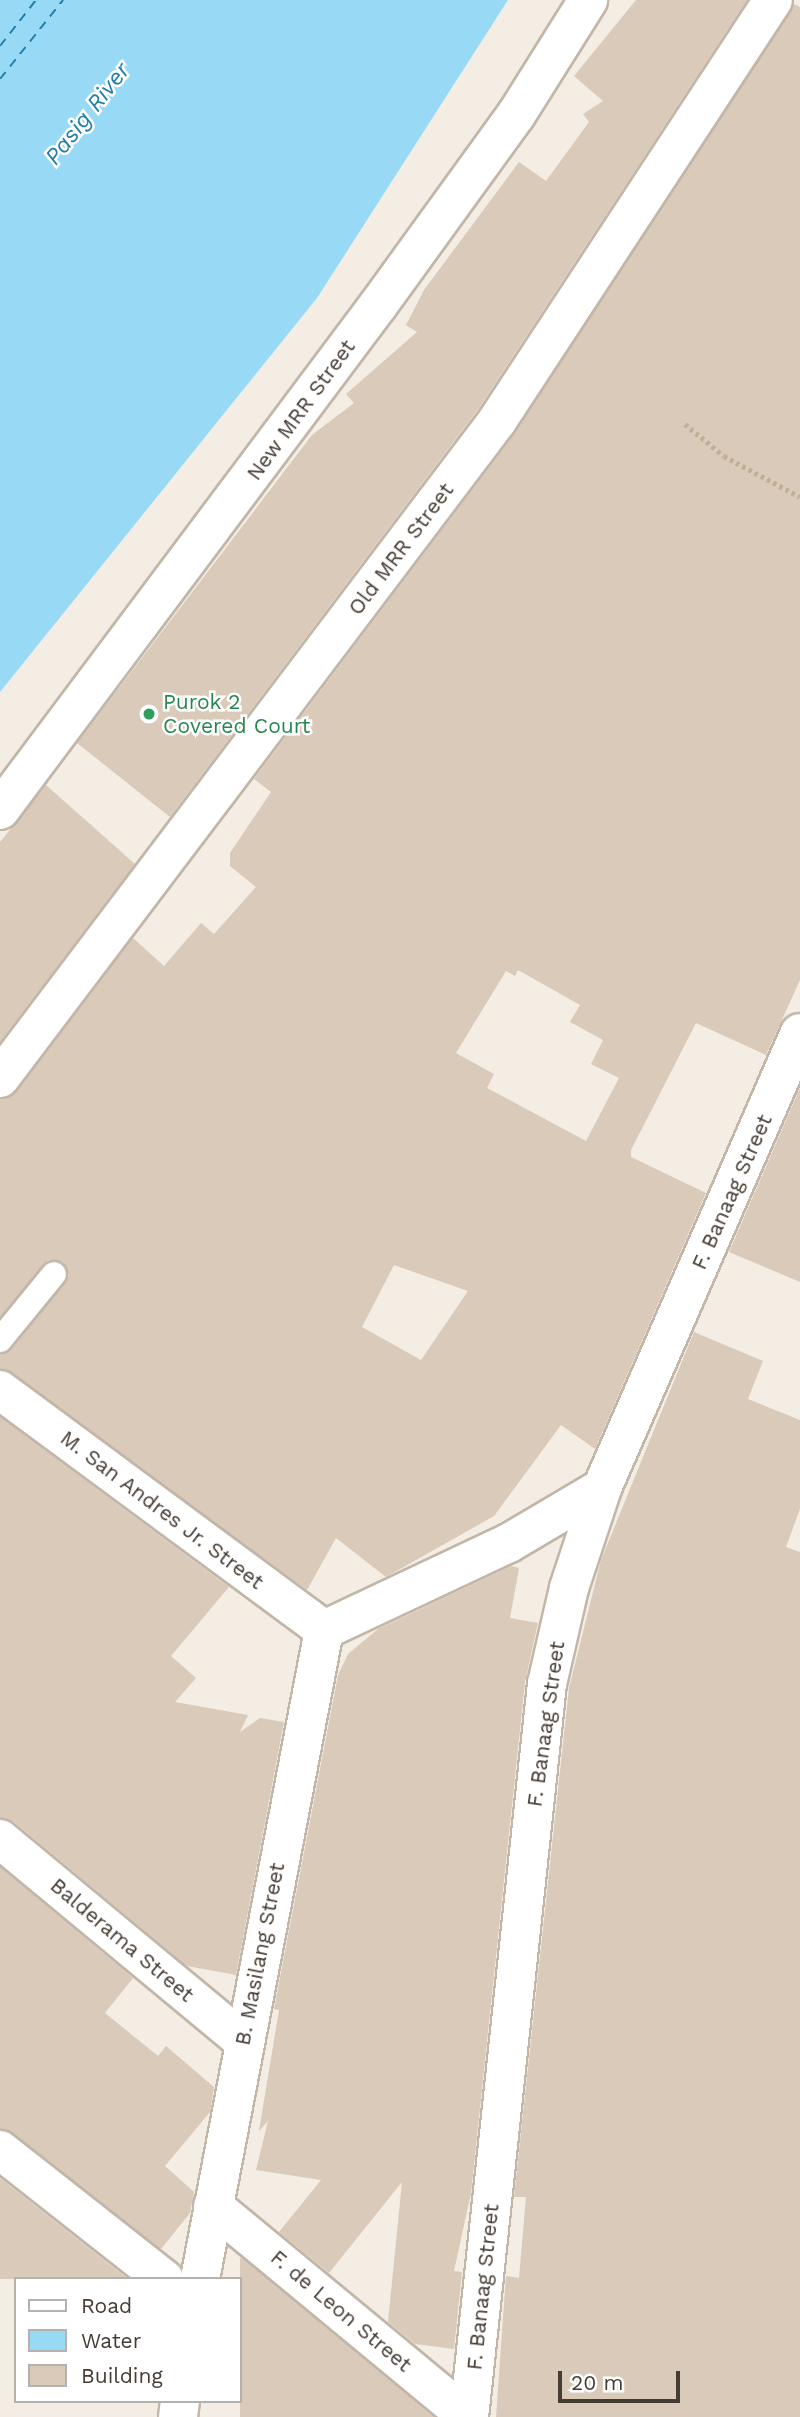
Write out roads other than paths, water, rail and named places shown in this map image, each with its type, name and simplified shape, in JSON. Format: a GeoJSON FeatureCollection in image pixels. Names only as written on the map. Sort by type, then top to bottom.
{"type":"FeatureCollection","features":[{"type":"Feature","properties":{"kind":"street","name":"New MRR Street"},"geometry":{"type":"LineString","coordinates":[[0,810],[387,293],[516,115],[588,0]]}},
{"type":"Feature","properties":{"kind":"street","name":"Old MRR Street"},"geometry":{"type":"LineString","coordinates":[[0,1078],[497,421],[774,0]]}},
{"type":"Feature","properties":{"kind":"street","name":"F. Banaag Street"},"geometry":{"type":"LineString","coordinates":[[468,2417],[547,1684],[569,1588],[603,1488],[800,1033]]}},
{"type":"Feature","properties":{"kind":"street","name":"M. San Andres Jr. Street"},"geometry":{"type":"LineString","coordinates":[[0,1390],[324,1630]]}},
{"type":"Feature","properties":{"kind":"street"},"geometry":{"type":"LineString","coordinates":[[324,1630],[509,1543],[603,1488]]}},
{"type":"Feature","properties":{"kind":"street","name":"B. Masilang Street"},"geometry":{"type":"LineString","coordinates":[[200,2277],[243,2041],[324,1630]]}},
{"type":"Feature","properties":{"kind":"street","name":"Balderama Street"},"geometry":{"type":"LineString","coordinates":[[0,1839],[243,2041]]}},
{"type":"Feature","properties":{"kind":"street"},"geometry":{"type":"LineString","coordinates":[[0,2150],[161,2277]]}},
{"type":"Feature","properties":{"kind":"street","name":"F. de Leon Street"},"geometry":{"type":"LineString","coordinates":[[213,2206],[468,2417]]}},
{"type":"Feature","properties":{"kind":"lane"},"geometry":{"type":"LineString","coordinates":[[0,1340],[54,1275]]}},
{"type":"Feature","properties":{"kind":"water","name":"Pasig River"},"geometry":{"type":"Polygon","coordinates":[[[0,0],[508,0],[317,298],[0,692],[0,0]]]}},
{"type":"Feature","properties":{"kind":"place","name":"Purok 2 Covered Court"},"geometry":{"type":"Point","coordinates":[149,714]}}]}
